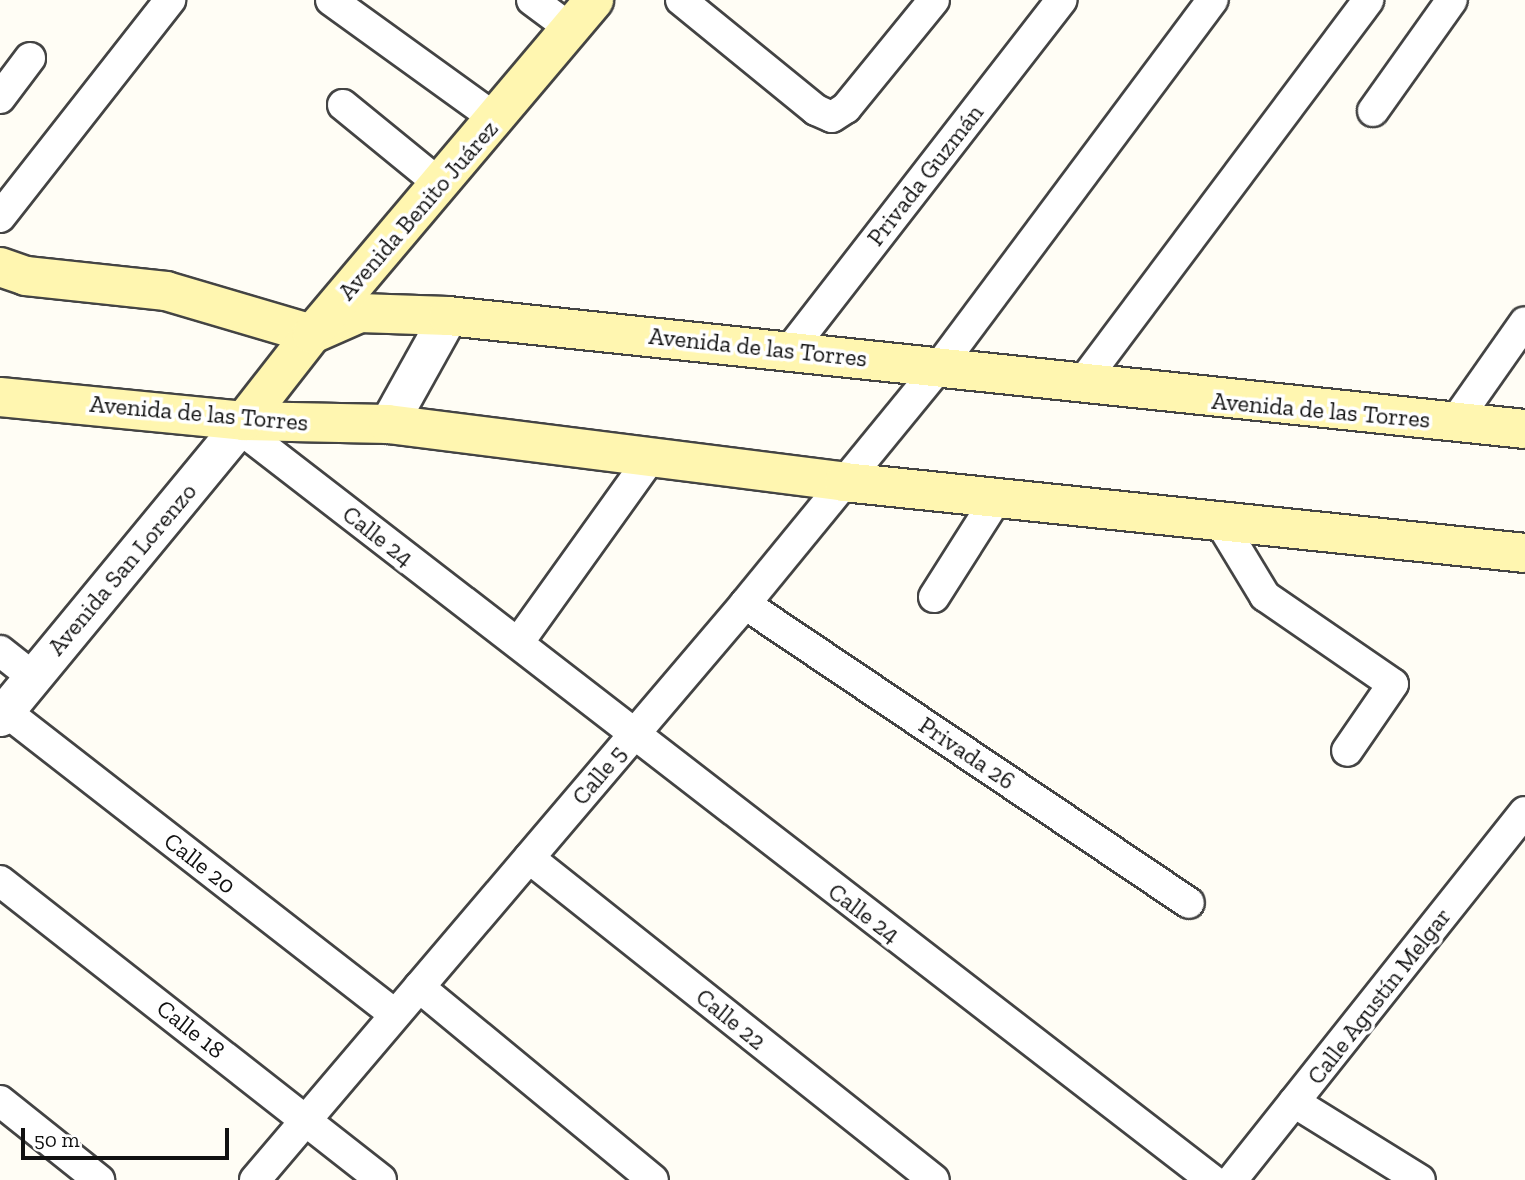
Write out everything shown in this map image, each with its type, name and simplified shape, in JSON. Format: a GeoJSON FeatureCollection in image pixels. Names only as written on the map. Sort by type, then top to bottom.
{"type":"FeatureCollection","features":[{"type":"Feature","properties":{"kind":"main road","name":"Avenida Benito Juárez"},"geometry":{"type":"LineString","coordinates":[[242,425],[312,334],[441,185],[594,0]]}},
{"type":"Feature","properties":{"kind":"main road"},"geometry":{"type":"LineString","coordinates":[[0,267],[26,276],[166,291],[312,334]]}},
{"type":"Feature","properties":{"kind":"main road","name":"Avenida de las Torres"},"geometry":{"type":"LineString","coordinates":[[312,334],[359,313],[448,316],[1525,429]]}},
{"type":"Feature","properties":{"kind":"main road","name":"Avenida de las Torres"},"geometry":{"type":"LineString","coordinates":[[0,397],[242,425],[388,424],[844,482],[1525,553]]}},
{"type":"Feature","properties":{"kind":"street"},"geometry":{"type":"LineString","coordinates":[[0,217],[170,0]]}},
{"type":"Feature","properties":{"kind":"street"},"geometry":{"type":"LineString","coordinates":[[331,0],[496,119]]}},
{"type":"Feature","properties":{"kind":"street"},"geometry":{"type":"LineString","coordinates":[[531,0],[571,29]]}},
{"type":"Feature","properties":{"kind":"street"},"geometry":{"type":"LineString","coordinates":[[681,0],[817,110],[832,117],[846,108],[934,0]]}},
{"type":"Feature","properties":{"kind":"street","name":"Privada Guzmán"},"geometry":{"type":"LineString","coordinates":[[790,350],[1061,0]]}},
{"type":"Feature","properties":{"kind":"street","name":"Calle 5"},"geometry":{"type":"LineString","coordinates":[[255,1180],[745,604],[939,367],[1213,0]]}},
{"type":"Feature","properties":{"kind":"street"},"geometry":{"type":"LineString","coordinates":[[1082,383],[1368,0]]}},
{"type":"Feature","properties":{"kind":"street"},"geometry":{"type":"LineString","coordinates":[[1373,111],[1452,0]]}},
{"type":"Feature","properties":{"kind":"street"},"geometry":{"type":"LineString","coordinates":[[0,98],[30,58]]}},
{"type":"Feature","properties":{"kind":"street"},"geometry":{"type":"LineString","coordinates":[[343,105],[441,185]]}},
{"type":"Feature","properties":{"kind":"street"},"geometry":{"type":"LineString","coordinates":[[388,424],[448,316]]}},
{"type":"Feature","properties":{"kind":"street"},"geometry":{"type":"LineString","coordinates":[[1454,423],[1525,322]]}},
{"type":"Feature","properties":{"kind":"street","name":"Calle 24"},"geometry":{"type":"LineString","coordinates":[[242,425],[632,736],[1212,1180]]}},
{"type":"Feature","properties":{"kind":"street","name":"Avenida San Lorenzo"},"geometry":{"type":"LineString","coordinates":[[2,714],[242,425]]}},
{"type":"Feature","properties":{"kind":"street"},"geometry":{"type":"LineString","coordinates":[[518,643],[651,457]]}},
{"type":"Feature","properties":{"kind":"street"},"geometry":{"type":"LineString","coordinates":[[934,597],[998,496]]}},
{"type":"Feature","properties":{"kind":"street"},"geometry":{"type":"LineString","coordinates":[[1219,520],[1265,596],[1393,684],[1347,751]]}},
{"type":"Feature","properties":{"kind":"street","name":"Privada 26"},"geometry":{"type":"LineString","coordinates":[[745,604],[1189,903]]}},
{"type":"Feature","properties":{"kind":"street"},"geometry":{"type":"LineString","coordinates":[[0,651],[33,677]]}},
{"type":"Feature","properties":{"kind":"street","name":"Calle 20"},"geometry":{"type":"LineString","coordinates":[[2,714],[395,1015]]}},
{"type":"Feature","properties":{"kind":"street","name":"Calle Agustín Melgar"},"geometry":{"type":"LineString","coordinates":[[1232,1180],[1525,812]]}},
{"type":"Feature","properties":{"kind":"street","name":"Calle 22"},"geometry":{"type":"LineString","coordinates":[[529,858],[934,1180]]}},
{"type":"Feature","properties":{"kind":"street","name":"Calle 18"},"geometry":{"type":"LineString","coordinates":[[0,881],[307,1119],[381,1180]]}},
{"type":"Feature","properties":{"kind":"street"},"geometry":{"type":"LineString","coordinates":[[419,987],[653,1180]]}},
{"type":"Feature","properties":{"kind":"street"},"geometry":{"type":"LineString","coordinates":[[0,1101],[99,1180]]}},
{"type":"Feature","properties":{"kind":"street"},"geometry":{"type":"LineString","coordinates":[[1294,1102],[1420,1180]]}}]}
